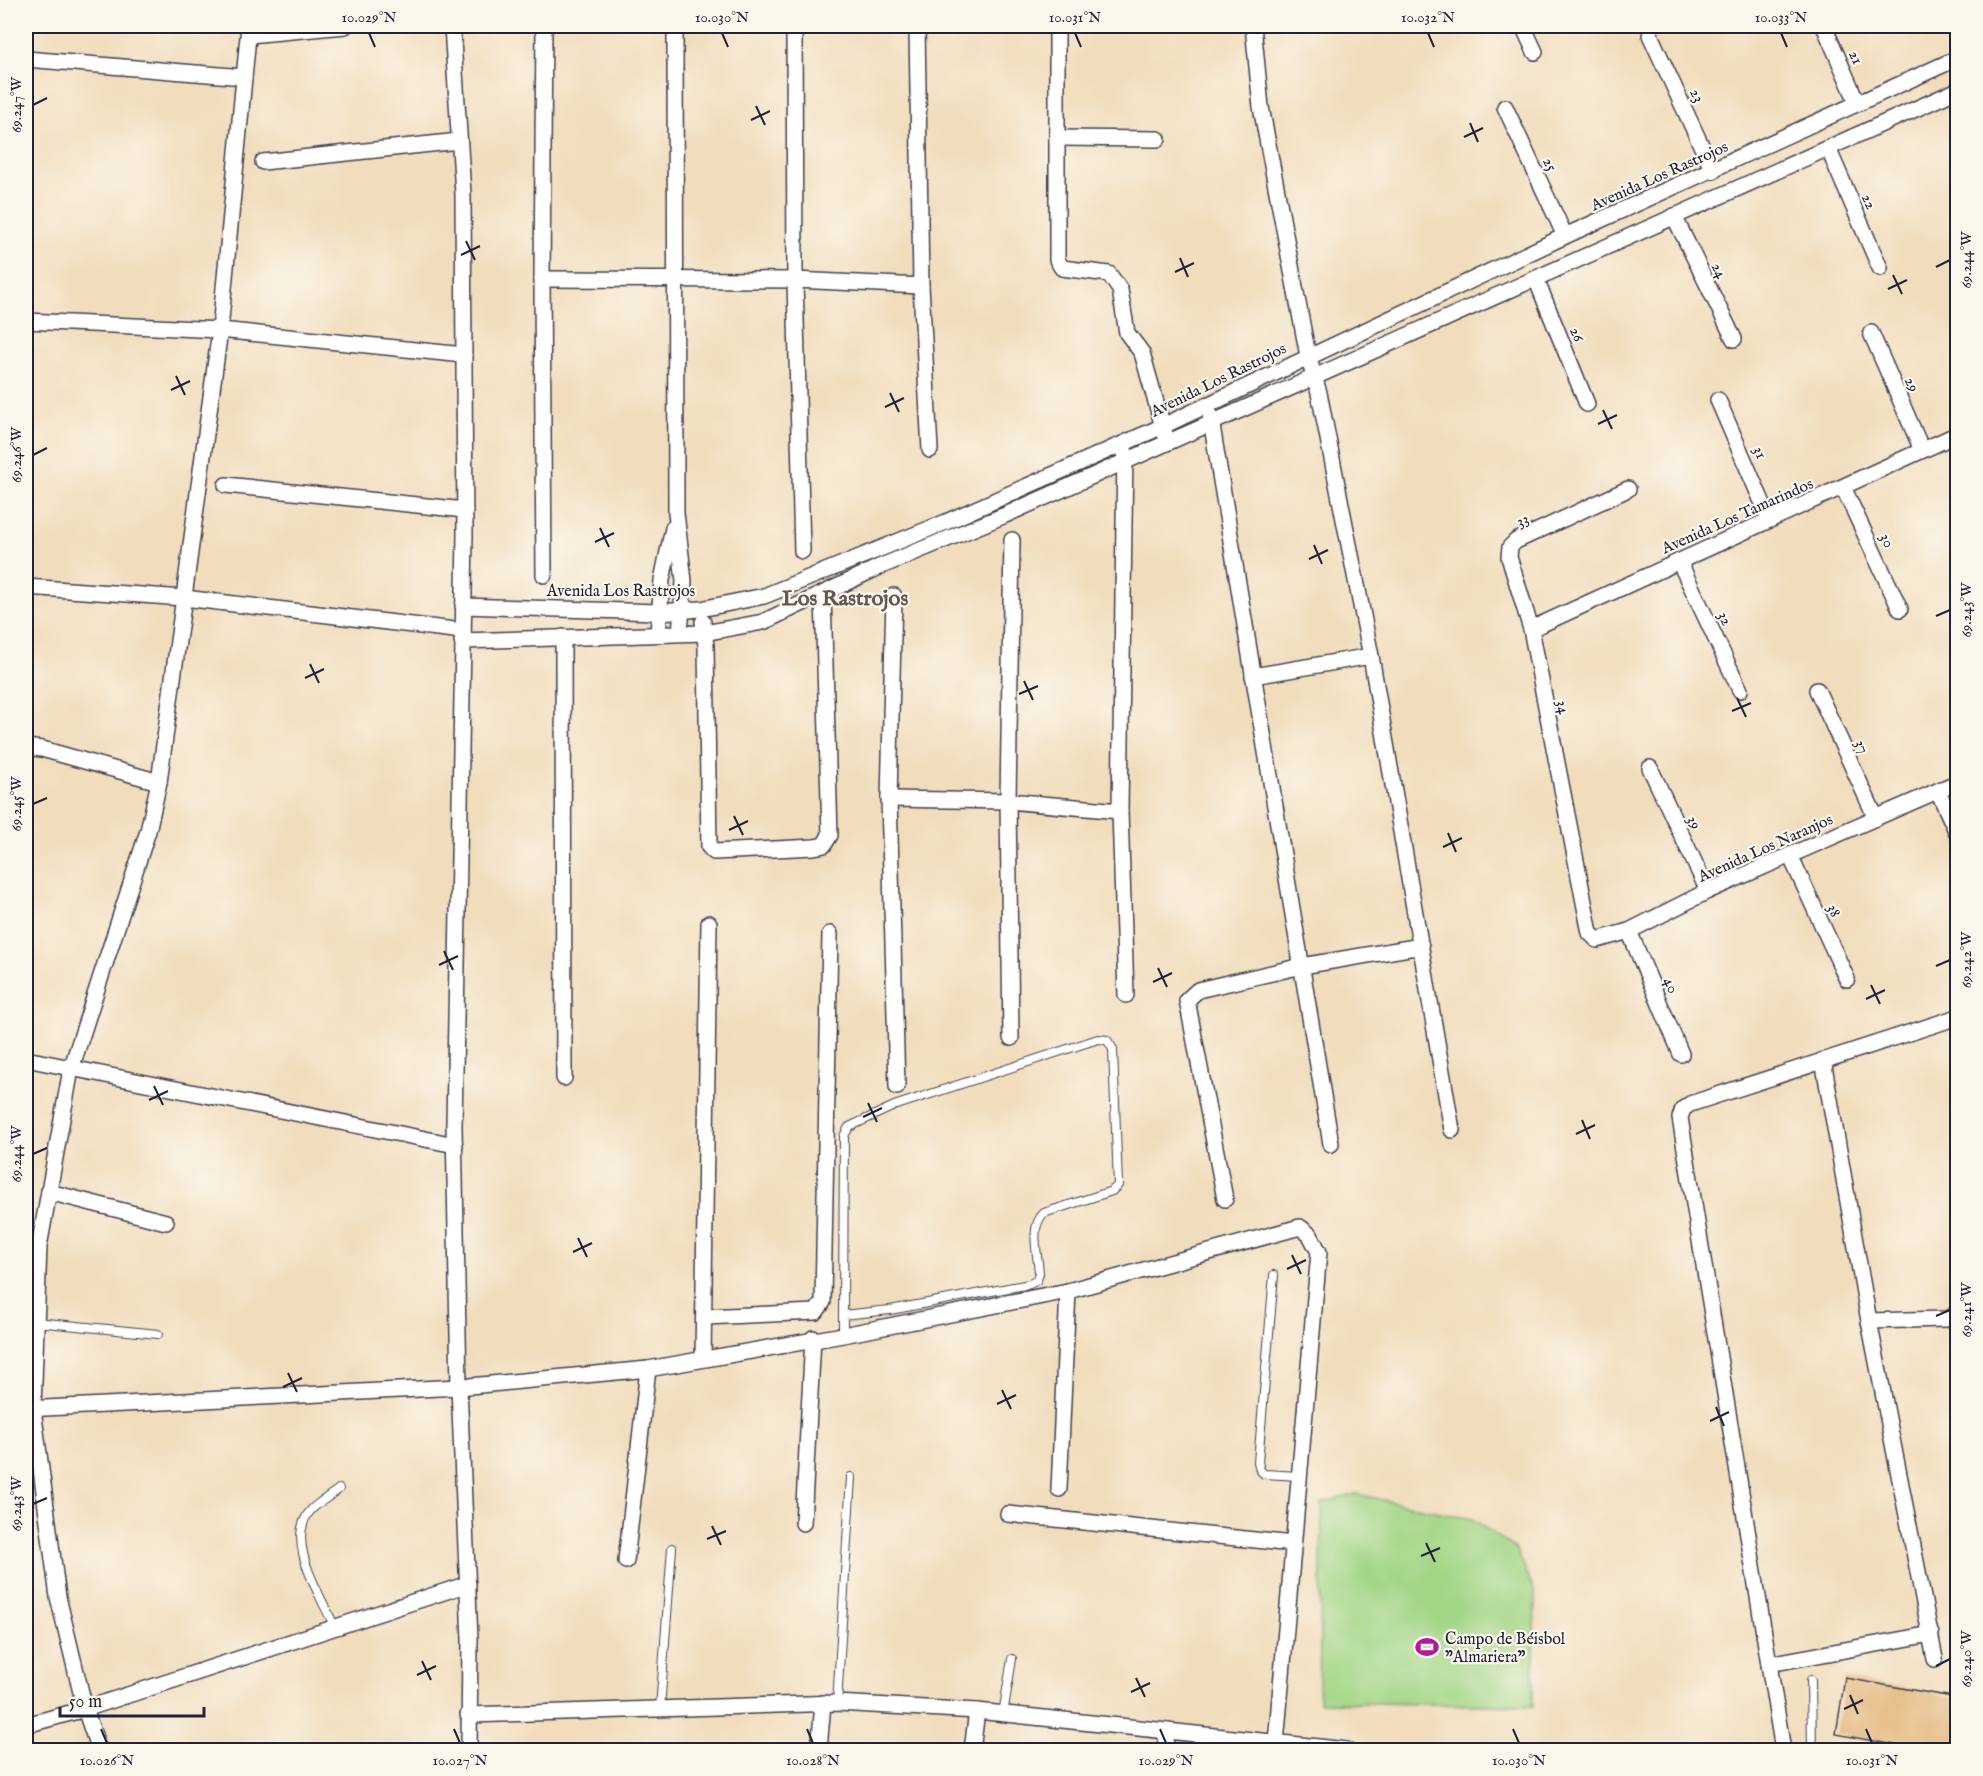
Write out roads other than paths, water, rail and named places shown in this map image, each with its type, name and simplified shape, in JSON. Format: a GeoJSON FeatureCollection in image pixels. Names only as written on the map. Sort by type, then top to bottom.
{"type":"FeatureCollection","features":[{"type":"Feature","properties":{"kind":"street"},"geometry":{"type":"LineString","coordinates":[[99,1750],[85,1709],[58,1597],[29,1409],[36,1322],[32,1246],[49,1192],[71,1069],[148,831],[159,783],[220,330],[249,31],[345,26]]}},
{"type":"Feature","properties":{"kind":"street"},"geometry":{"type":"LineString","coordinates":[[452,26],[459,141],[464,355],[465,510],[455,1145],[459,1387],[470,1639],[469,1750]]}},
{"type":"Feature","properties":{"kind":"street"},"geometry":{"type":"LineString","coordinates":[[544,26],[542,279],[544,575]]}},
{"type":"Feature","properties":{"kind":"street"},"geometry":{"type":"LineString","coordinates":[[675,26],[676,513],[684,581],[680,633]]}},
{"type":"Feature","properties":{"kind":"street"},"geometry":{"type":"LineString","coordinates":[[794,26],[795,280],[802,551]]}},
{"type":"Feature","properties":{"kind":"street"},"geometry":{"type":"LineString","coordinates":[[917,26],[921,286],[930,450]]}},
{"type":"Feature","properties":{"kind":"street"},"geometry":{"type":"LineString","coordinates":[[1058,26],[1057,260],[1062,268],[1109,274],[1116,281],[1120,290],[1127,333],[1142,353],[1168,442]]}},
{"type":"Feature","properties":{"kind":"street"},"geometry":{"type":"LineString","coordinates":[[1253,26],[1261,107],[1308,356],[1322,405],[1371,656],[1452,1130]]}},
{"type":"Feature","properties":{"kind":"street"},"geometry":{"type":"LineString","coordinates":[[1523,26],[1535,52]]}},
{"type":"Feature","properties":{"kind":"street","name":"21"},"geometry":{"type":"LineString","coordinates":[[1824,26],[1857,102]]}},
{"type":"Feature","properties":{"kind":"street","name":"23"},"geometry":{"type":"LineString","coordinates":[[1650,35],[1713,171]]}},
{"type":"Feature","properties":{"kind":"street","name":"Avenida Los Rastrojos"},"geometry":{"type":"LineString","coordinates":[[463,606],[659,612],[701,609],[764,596],[946,522],[1163,426],[1565,236],[1713,171],[1857,102],[1958,58]]}},
{"type":"Feature","properties":{"kind":"street"},"geometry":{"type":"LineString","coordinates":[[26,59],[244,77]]}},
{"type":"Feature","properties":{"kind":"street"},"geometry":{"type":"LineString","coordinates":[[26,587],[184,598],[462,636],[562,637],[704,633],[763,622],[824,596],[879,567],[1127,461],[1958,90]]}},
{"type":"Feature","properties":{"kind":"street","name":"25"},"geometry":{"type":"LineString","coordinates":[[1504,107],[1565,236]]}},
{"type":"Feature","properties":{"kind":"street"},"geometry":{"type":"LineString","coordinates":[[1057,138],[1158,139]]}},
{"type":"Feature","properties":{"kind":"street"},"geometry":{"type":"LineString","coordinates":[[263,162],[459,141]]}},
{"type":"Feature","properties":{"kind":"street","name":"22"},"geometry":{"type":"LineString","coordinates":[[1828,148],[1880,268]]}},
{"type":"Feature","properties":{"kind":"street","name":"24"},"geometry":{"type":"LineString","coordinates":[[1674,216],[1734,339]]}},
{"type":"Feature","properties":{"kind":"street"},"geometry":{"type":"LineString","coordinates":[[542,279],[795,280],[921,286]]}},
{"type":"Feature","properties":{"kind":"street","name":"26"},"geometry":{"type":"LineString","coordinates":[[1536,279],[1587,404]]}},
{"type":"Feature","properties":{"kind":"street"},"geometry":{"type":"LineString","coordinates":[[26,321],[220,330],[464,355]]}},
{"type":"Feature","properties":{"kind":"street","name":"29"},"geometry":{"type":"LineString","coordinates":[[1871,333],[1922,450]]}},
{"type":"Feature","properties":{"kind":"street","name":"31"},"geometry":{"type":"LineString","coordinates":[[1718,400],[1770,520]]}},
{"type":"Feature","properties":{"kind":"street"},"geometry":{"type":"LineString","coordinates":[[1209,405],[1331,1144]]}},
{"type":"Feature","properties":{"kind":"street","name":"Avenida Los Tamarindos"},"geometry":{"type":"LineString","coordinates":[[1531,629],[1958,434]]}},
{"type":"Feature","properties":{"kind":"street"},"geometry":{"type":"LineString","coordinates":[[1124,443],[1127,461],[1120,811],[1126,995]]}},
{"type":"Feature","properties":{"kind":"street"},"geometry":{"type":"LineString","coordinates":[[226,485],[465,510]]}},
{"type":"Feature","properties":{"kind":"street","name":"30"},"geometry":{"type":"LineString","coordinates":[[1843,486],[1900,609]]}},
{"type":"Feature","properties":{"kind":"street","name":"33"},"geometry":{"type":"LineString","coordinates":[[1531,629],[1509,557],[1510,547],[1516,541],[1628,489]]}},
{"type":"Feature","properties":{"kind":"street"},"geometry":{"type":"LineString","coordinates":[[658,634],[665,559],[676,513]]}},
{"type":"Feature","properties":{"kind":"street"},"geometry":{"type":"LineString","coordinates":[[1011,1038],[1008,801],[1012,540]]}},
{"type":"Feature","properties":{"kind":"street","name":"32"},"geometry":{"type":"LineString","coordinates":[[1679,561],[1740,690]]}},
{"type":"Feature","properties":{"kind":"street"},"geometry":{"type":"LineString","coordinates":[[701,609],[704,633],[709,848],[714,852],[824,845],[830,835],[824,596]]}},
{"type":"Feature","properties":{"kind":"street"},"geometry":{"type":"LineString","coordinates":[[894,596],[889,799],[897,1087]]}},
{"type":"Feature","properties":{"kind":"street","name":"34"},"geometry":{"type":"LineString","coordinates":[[1531,629],[1590,933]]}},
{"type":"Feature","properties":{"kind":"street"},"geometry":{"type":"LineString","coordinates":[[562,637],[564,1078]]}},
{"type":"Feature","properties":{"kind":"street"},"geometry":{"type":"LineString","coordinates":[[1253,676],[1371,656]]}},
{"type":"Feature","properties":{"kind":"street","name":"37"},"geometry":{"type":"LineString","coordinates":[[1817,690],[1876,818]]}},
{"type":"Feature","properties":{"kind":"street"},"geometry":{"type":"LineString","coordinates":[[26,747],[42,749],[159,783]]}},
{"type":"Feature","properties":{"kind":"street","name":"39"},"geometry":{"type":"LineString","coordinates":[[1650,768],[1708,891]]}},
{"type":"Feature","properties":{"kind":"street","name":"Avenida Los Naranjos"},"geometry":{"type":"LineString","coordinates":[[1590,933],[1597,940],[1629,930],[1708,891],[1958,782]]}},
{"type":"Feature","properties":{"kind":"street"},"geometry":{"type":"LineString","coordinates":[[1938,791],[1958,835]]}},
{"type":"Feature","properties":{"kind":"street"},"geometry":{"type":"LineString","coordinates":[[889,799],[1008,801],[1120,811]]}},
{"type":"Feature","properties":{"kind":"street","name":"38"},"geometry":{"type":"LineString","coordinates":[[1790,855],[1847,979]]}},
{"type":"Feature","properties":{"kind":"street"},"geometry":{"type":"LineString","coordinates":[[703,1359],[709,923]]}},
{"type":"Feature","properties":{"kind":"street","name":"40"},"geometry":{"type":"LineString","coordinates":[[1629,930],[1682,1053]]}},
{"type":"Feature","properties":{"kind":"street"},"geometry":{"type":"LineString","coordinates":[[705,1317],[816,1312],[823,1302],[830,934]]}},
{"type":"Feature","properties":{"kind":"street"},"geometry":{"type":"LineString","coordinates":[[1226,1199],[1187,1000],[1198,990],[1302,966],[1420,946]]}},
{"type":"Feature","properties":{"kind":"street"},"geometry":{"type":"LineString","coordinates":[[1783,1750],[1680,1118],[1683,1109],[1690,1104],[1958,1017]]}},
{"type":"Feature","properties":{"kind":"street"},"geometry":{"type":"LineString","coordinates":[[26,1059],[455,1145]]}},
{"type":"Feature","properties":{"kind":"street"},"geometry":{"type":"LineString","coordinates":[[1823,1060],[1869,1321],[1935,1659]]}},
{"type":"Feature","properties":{"kind":"street"},"geometry":{"type":"LineString","coordinates":[[49,1192],[166,1221]]}},
{"type":"Feature","properties":{"kind":"street"},"geometry":{"type":"LineString","coordinates":[[29,1409],[459,1387],[648,1369],[813,1338],[843,1335],[1068,1291],[1300,1227],[1305,1230],[1319,1252],[1276,1743]]}},
{"type":"Feature","properties":{"kind":"street"},"geometry":{"type":"LineString","coordinates":[[1059,1489],[1068,1291]]}},
{"type":"Feature","properties":{"kind":"street"},"geometry":{"type":"LineString","coordinates":[[1869,1321],[1945,1319],[1955,1316],[1958,1309]]}},
{"type":"Feature","properties":{"kind":"street"},"geometry":{"type":"LineString","coordinates":[[803,1524],[813,1338]]}},
{"type":"Feature","properties":{"kind":"street"},"geometry":{"type":"LineString","coordinates":[[626,1561],[648,1369]]}},
{"type":"Feature","properties":{"kind":"street"},"geometry":{"type":"LineString","coordinates":[[1008,1514],[1293,1544]]}},
{"type":"Feature","properties":{"kind":"street"},"geometry":{"type":"LineString","coordinates":[[26,1725],[85,1709],[468,1584]]}},
{"type":"Feature","properties":{"kind":"street"},"geometry":{"type":"LineString","coordinates":[[1769,1664],[1931,1634]]}},
{"type":"Feature","properties":{"kind":"street"},"geometry":{"type":"LineString","coordinates":[[468,1715],[830,1703],[977,1711],[1276,1743],[1309,1749],[1347,1750]]}},
{"type":"Feature","properties":{"kind":"street"},"geometry":{"type":"LineString","coordinates":[[819,1750],[830,1703]]}},
{"type":"Feature","properties":{"kind":"street"},"geometry":{"type":"LineString","coordinates":[[972,1750],[977,1711]]}},
{"type":"Feature","properties":{"kind":"street"},"geometry":{"type":"LineString","coordinates":[[1165,1750],[1167,1731]]}},
{"type":"Feature","properties":{"kind":"lane"},"geometry":{"type":"LineString","coordinates":[[843,1315],[890,1310],[1030,1284],[1037,1280],[1039,1273],[1035,1228],[1038,1218],[1044,1213],[1112,1191],[1118,1185],[1113,1049],[1107,1040],[1098,1039],[894,1106],[849,1127],[844,1136],[843,1315],[843,1335]]}},
{"type":"Feature","properties":{"kind":"lane"},"geometry":{"type":"LineString","coordinates":[[1274,1275],[1258,1462],[1264,1474],[1299,1476]]}},
{"type":"Feature","properties":{"kind":"lane"},"geometry":{"type":"LineString","coordinates":[[36,1322],[158,1334]]}},
{"type":"Feature","properties":{"kind":"lane"},"geometry":{"type":"LineString","coordinates":[[830,1703],[851,1477]]}},
{"type":"Feature","properties":{"kind":"lane"},"geometry":{"type":"LineString","coordinates":[[335,1628],[312,1580],[299,1538],[310,1510],[339,1490]]}},
{"type":"Feature","properties":{"kind":"lane"},"geometry":{"type":"LineString","coordinates":[[660,1709],[672,1548]]}},
{"type":"Feature","properties":{"kind":"lane"},"geometry":{"type":"LineString","coordinates":[[1003,1714],[1012,1659]]}},
{"type":"Feature","properties":{"kind":"lane"},"geometry":{"type":"LineString","coordinates":[[1811,1680],[1812,1750]]}},
{"type":"Feature","properties":{"kind":"place","name":"Campo de Béisbol \"Almariera\""},"geometry":{"type":"Point","coordinates":[1427,1647]}},
{"type":"Feature","properties":{"kind":"district","name":"Los Rastrojos"},"geometry":{"type":"Point","coordinates":[845,597]}}]}
